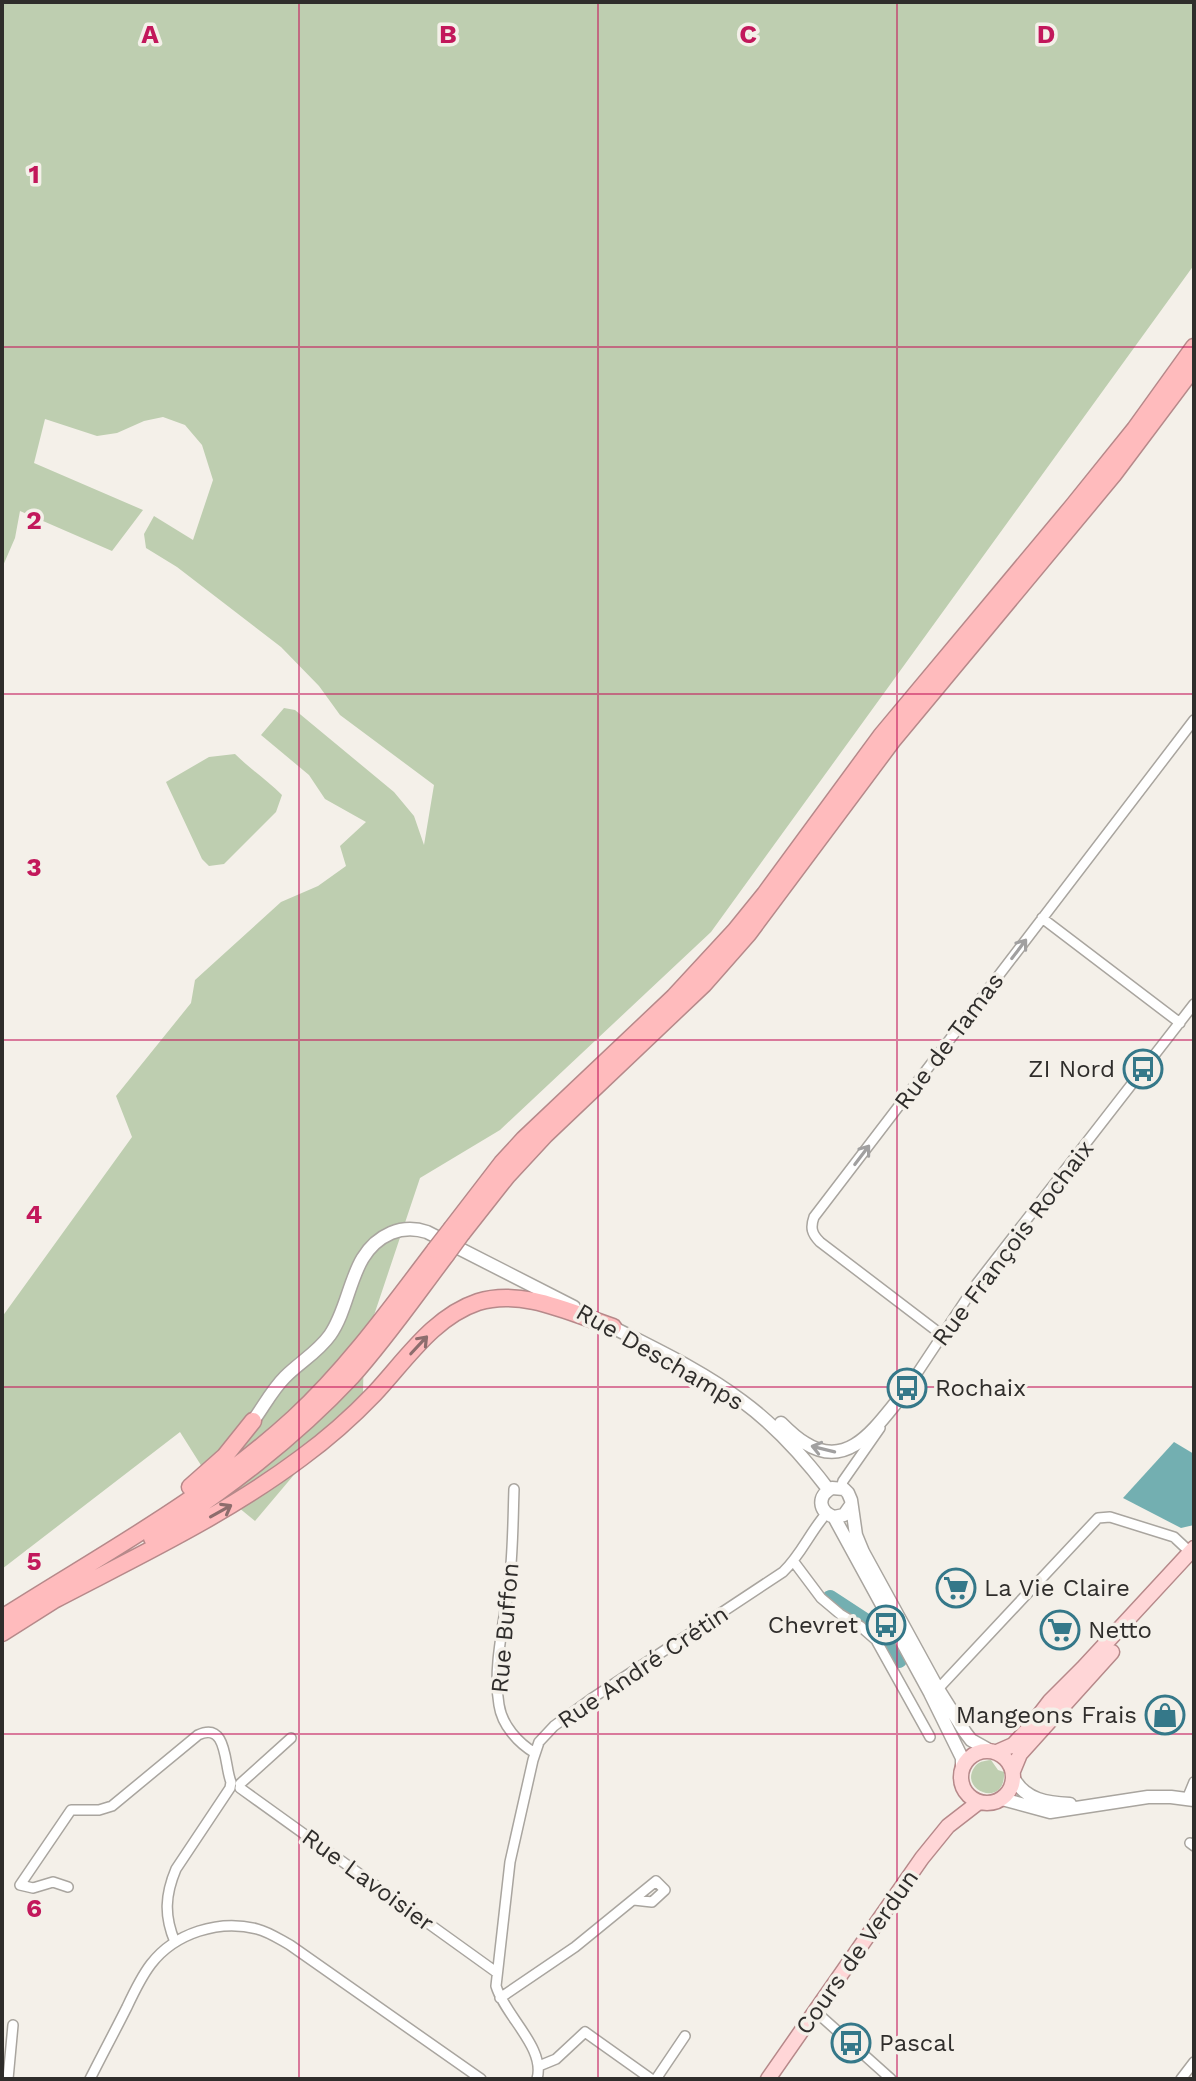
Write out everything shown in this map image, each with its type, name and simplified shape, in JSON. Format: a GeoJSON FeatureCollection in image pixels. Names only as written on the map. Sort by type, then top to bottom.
{"type":"FeatureCollection","features":[{"type":"Feature","properties":{"kind":"highway"},"geometry":{"type":"LineString","coordinates":[[50,1595],[195,1510],[233,1483],[285,1441],[354,1374],[502,1163],[674,997],[735,931],[881,736],[1081,496],[1194,347]]}},
{"type":"Feature","properties":{"kind":"highway"},"geometry":{"type":"LineString","coordinates":[[457,1231],[536,1144],[704,984],[748,934],[892,741],[1113,475],[1194,367]]}},
{"type":"Feature","properties":{"kind":"highway"},"geometry":{"type":"LineString","coordinates":[[2,1618],[203,1522],[265,1484],[340,1426],[437,1326],[466,1307],[492,1299],[518,1298],[613,1327]]}},
{"type":"Feature","properties":{"kind":"highway"},"geometry":{"type":"LineString","coordinates":[[2,1633],[202,1478],[225,1456],[253,1421]]}},
{"type":"Feature","properties":{"kind":"main road","name":"Rue Deschamps"},"geometry":{"type":"LineString","coordinates":[[253,1421],[276,1387],[330,1336],[343,1312],[359,1266],[373,1245],[397,1231],[412,1229],[427,1232],[470,1253],[687,1366],[730,1392],[786,1438],[834,1489]]}},
{"type":"Feature","properties":{"kind":"main road"},"geometry":{"type":"LineString","coordinates":[[687,1366],[757,1404],[806,1444],[826,1452],[844,1451],[861,1442],[904,1393]]}},
{"type":"Feature","properties":{"kind":"main road"},"geometry":{"type":"LineString","coordinates":[[1085,1805],[1039,1800],[1025,1793],[1014,1775],[1005,1757],[971,1740],[938,1689],[863,1552],[854,1527],[848,1493],[834,1489],[824,1492],[821,1503],[930,1693],[962,1758],[963,1788],[979,1802],[994,1803],[1008,1793],[1014,1775],[1020,1754],[1193,1554]]}},
{"type":"Feature","properties":{"kind":"main road"},"geometry":{"type":"LineString","coordinates":[[830,1516],[844,1515],[851,1505]]}},
{"type":"Feature","properties":{"kind":"main road"},"geometry":{"type":"LineString","coordinates":[[962,1769],[966,1761],[980,1751],[1013,1745],[1050,1701],[1193,1554]]}},
{"type":"Feature","properties":{"kind":"main road","name":"Cours de Verdun"},"geometry":{"type":"LineString","coordinates":[[948,1826],[963,1788]]}},
{"type":"Feature","properties":{"kind":"main road"},"geometry":{"type":"LineString","coordinates":[[1002,1799],[1050,1812],[1148,1797],[1191,1800]]}},
{"type":"Feature","properties":{"kind":"main road","name":"Cours de Verdun"},"geometry":{"type":"LineString","coordinates":[[768,2079],[922,1858],[948,1826],[979,1802]]}},
{"type":"Feature","properties":{"kind":"street","name":"Rue de Tamas"},"geometry":{"type":"LineString","coordinates":[[942,1335],[820,1242],[812,1230],[814,1217],[1194,720]]}},
{"type":"Feature","properties":{"kind":"street"},"geometry":{"type":"LineString","coordinates":[[1042,918],[1180,1023]]}},
{"type":"Feature","properties":{"kind":"street","name":"Rue François Rochaix"},"geometry":{"type":"LineString","coordinates":[[834,1489],[843,1481],[984,1275],[1194,1004]]}},
{"type":"Feature","properties":{"kind":"street","name":"Rue Buffon"},"geometry":{"type":"LineString","coordinates":[[514,1489],[498,1705],[512,1733],[535,1753]]}},
{"type":"Feature","properties":{"kind":"street","name":"Rue André Crétin"},"geometry":{"type":"LineString","coordinates":[[539,2066],[533,2050],[500,1998],[496,1972],[510,1862],[539,1742],[554,1726],[591,1699],[783,1572],[794,1562],[811,1533],[830,1516]]}},
{"type":"Feature","properties":{"kind":"street"},"geometry":{"type":"LineString","coordinates":[[938,1689],[1098,1518],[1110,1517],[1174,1537],[1193,1554]]}},
{"type":"Feature","properties":{"kind":"street"},"geometry":{"type":"LineString","coordinates":[[794,1562],[821,1598],[876,1640],[930,1737]]}},
{"type":"Feature","properties":{"kind":"street"},"geometry":{"type":"LineString","coordinates":[[68,1887],[53,1882],[33,1888],[20,1885],[71,1810],[99,1810],[112,1806],[203,1733],[213,1733],[220,1740],[235,1786]]}},
{"type":"Feature","properties":{"kind":"street"},"geometry":{"type":"LineString","coordinates":[[175,1942],[166,1909],[170,1883],[176,1869],[235,1786],[291,1738]]}},
{"type":"Feature","properties":{"kind":"street"},"geometry":{"type":"LineString","coordinates":[[1191,1800],[1194,1782]]}},
{"type":"Feature","properties":{"kind":"street","name":"Rue Lavoisier"},"geometry":{"type":"LineString","coordinates":[[235,1786],[496,1972]]}},
{"type":"Feature","properties":{"kind":"street"},"geometry":{"type":"LineString","coordinates":[[500,1998],[575,1947],[634,1900]]}},
{"type":"Feature","properties":{"kind":"street"},"geometry":{"type":"LineString","coordinates":[[90,2079],[142,1976],[159,1955],[175,1942],[218,1926],[256,1929],[290,1945],[481,2079]]}},
{"type":"Feature","properties":{"kind":"street"},"geometry":{"type":"LineString","coordinates":[[815,2011],[891,2079]]}},
{"type":"Feature","properties":{"kind":"street"},"geometry":{"type":"LineString","coordinates":[[6,2072],[13,2025]]}},
{"type":"Feature","properties":{"kind":"street"},"geometry":{"type":"LineString","coordinates":[[537,2079],[539,2066],[556,2059],[585,2032],[654,2079],[685,2036]]}},
{"type":"Feature","properties":{"kind":"street"},"geometry":{"type":"LineString","coordinates":[[1181,2079],[1194,2062]]}},
{"type":"Feature","properties":{"kind":"green space"},"geometry":{"type":"Polygon","coordinates":[[[2,2],[1194,2],[1194,265],[711,932],[500,1130],[420,1178],[364,1345],[363,1393],[255,1521],[216,1489],[180,1432],[2,1569],[2,1317],[132,1137],[116,1096],[191,1003],[195,980],[281,902],[318,886],[346,866],[340,846],[366,822],[325,799],[309,775],[261,735],[284,708],[295,710],[394,792],[414,816],[424,845],[434,785],[340,715],[319,686],[281,647],[177,567],[146,548],[144,534],[154,516],[193,540],[213,480],[202,445],[185,425],[163,417],[144,421],[117,433],[97,436],[45,419],[34,463],[143,510],[112,551],[20,511],[15,538],[2,568],[2,2]]]}},
{"type":"Feature","properties":{"kind":"green space"},"geometry":{"type":"Polygon","coordinates":[[[235,754],[282,795],[276,812],[224,864],[209,866],[202,859],[166,782],[209,757],[235,754]]]}},
{"type":"Feature","properties":{"kind":"green space"},"geometry":{"type":"Polygon","coordinates":[[[991,1760],[998,1770],[1004,1772],[1003,1783],[991,1793],[977,1789],[971,1776],[977,1764],[991,1760]]]}},
{"type":"Feature","properties":{"kind":"water"},"geometry":{"type":"Polygon","coordinates":[[[1174,1442],[1194,1454],[1194,1525],[1181,1528],[1123,1498],[1174,1442]]]}},
{"type":"Feature","properties":{"kind":"waterway"},"geometry":{"type":"LineString","coordinates":[[830,1598],[882,1632],[899,1660]]}},
{"type":"Feature","properties":{"kind":"place","name":"ZI Nord"},"geometry":{"type":"Point","coordinates":[1143,1069]}},
{"type":"Feature","properties":{"kind":"place","name":"Rochaix"},"geometry":{"type":"Point","coordinates":[907,1388]}},
{"type":"Feature","properties":{"kind":"place","name":"La Vie Claire"},"geometry":{"type":"Point","coordinates":[956,1588]}},
{"type":"Feature","properties":{"kind":"place","name":"Chevret"},"geometry":{"type":"Point","coordinates":[886,1625]}},
{"type":"Feature","properties":{"kind":"place","name":"Netto"},"geometry":{"type":"Point","coordinates":[1060,1630]}},
{"type":"Feature","properties":{"kind":"place","name":"Mangeons Frais"},"geometry":{"type":"Point","coordinates":[1165,1715]}},
{"type":"Feature","properties":{"kind":"place","name":"Pascal"},"geometry":{"type":"Point","coordinates":[851,2043]}}]}
